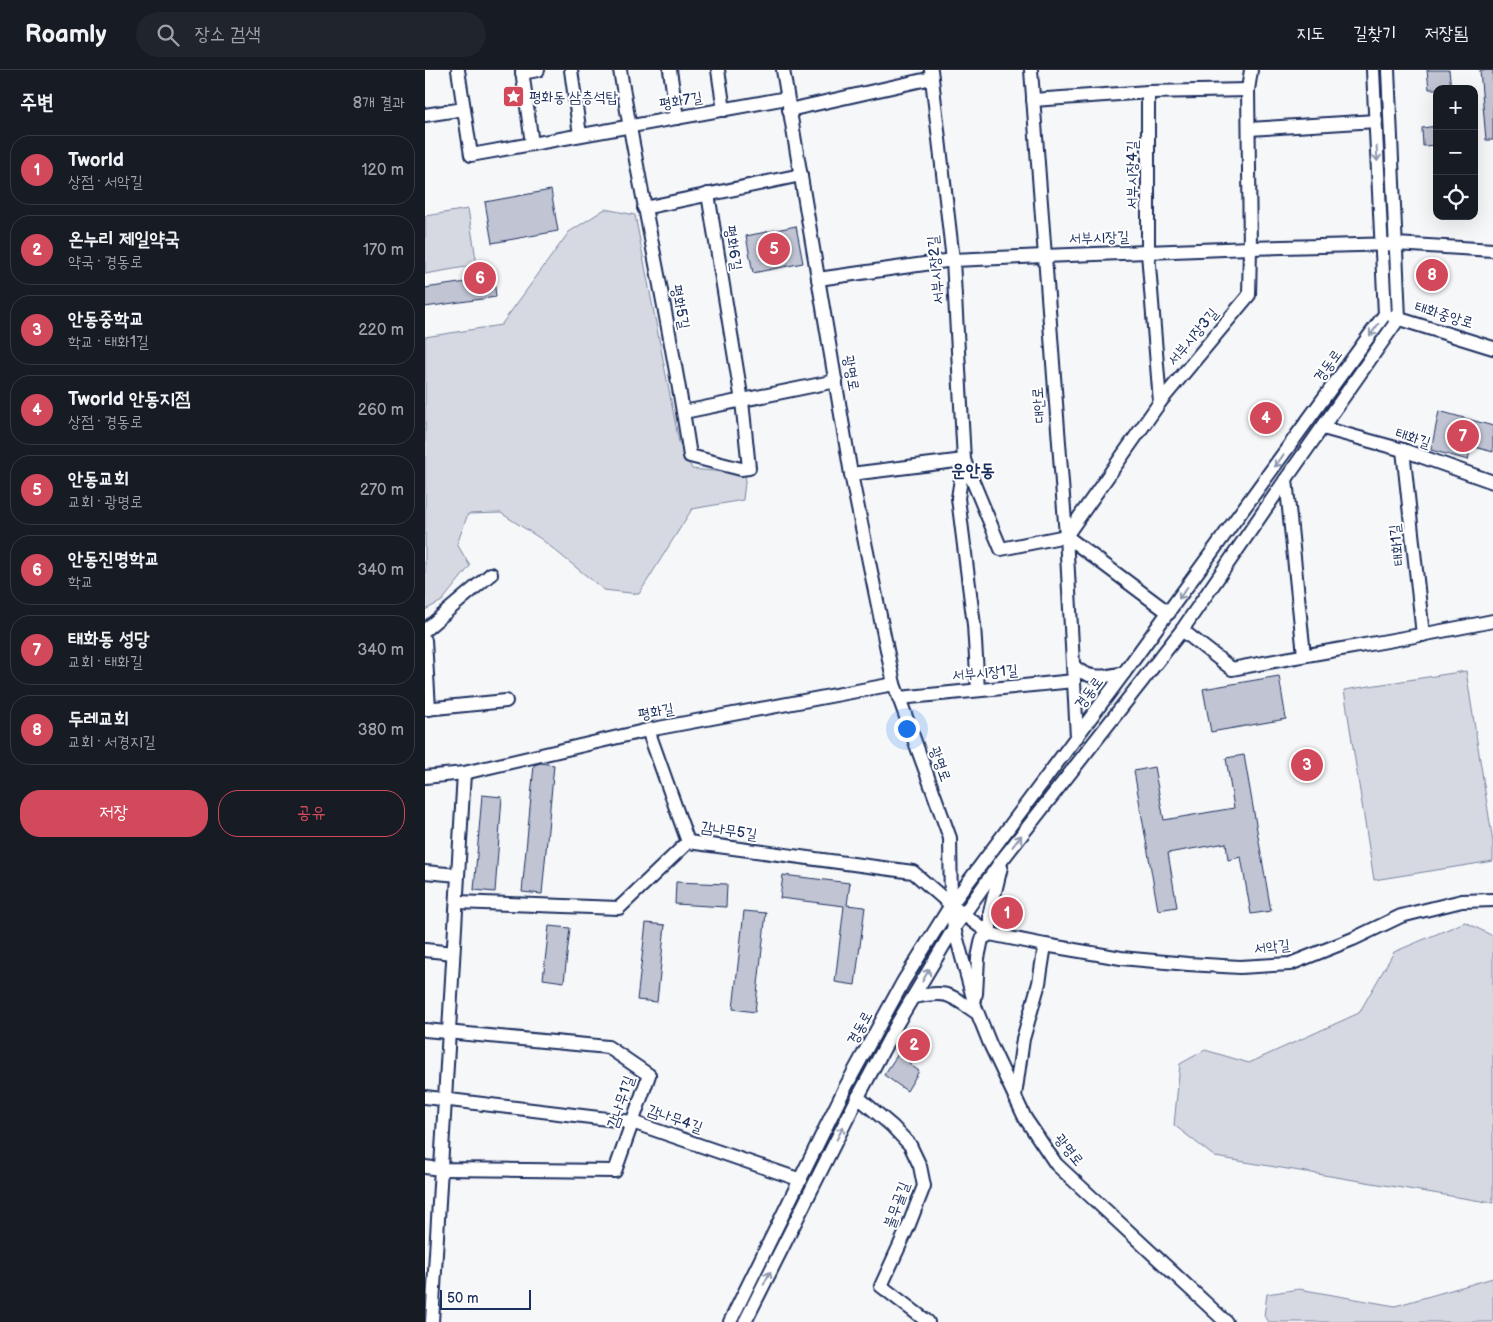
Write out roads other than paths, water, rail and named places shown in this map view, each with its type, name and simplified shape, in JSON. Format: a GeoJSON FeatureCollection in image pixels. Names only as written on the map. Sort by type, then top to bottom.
{"type":"FeatureCollection","features":[{"type":"Feature","properties":{"kind":"street","name":"평화7길"},"geometry":{"type":"LineString","coordinates":[[458,70],[471,155],[724,110],[788,104]]}},
{"type":"Feature","properties":{"kind":"street"},"geometry":{"type":"LineString","coordinates":[[532,144],[522,71],[538,70]]}},
{"type":"Feature","properties":{"kind":"street"},"geometry":{"type":"LineString","coordinates":[[571,70],[580,136]]}},
{"type":"Feature","properties":{"kind":"street","name":"평화5길"},"geometry":{"type":"LineString","coordinates":[[620,70],[644,208],[684,412],[690,456],[741,469],[749,468],[742,401]]}},
{"type":"Feature","properties":{"kind":"street"},"geometry":{"type":"LineString","coordinates":[[670,70],[677,118]]}},
{"type":"Feature","properties":{"kind":"street"},"geometry":{"type":"LineString","coordinates":[[718,70],[724,110]]}},
{"type":"Feature","properties":{"kind":"street","name":"광명로"},"geometry":{"type":"LineString","coordinates":[[783,70],[851,474],[894,684],[951,838],[951,904],[954,928],[977,1011],[990,1044],[1025,1118],[1055,1164],[1227,1322]]}},
{"type":"Feature","properties":{"kind":"street","name":"대안로"},"geometry":{"type":"LineString","coordinates":[[1031,70],[1066,536],[1077,737]]}},
{"type":"Feature","properties":{"kind":"street","name":"서부시장3길"},"geometry":{"type":"LineString","coordinates":[[1066,536],[1161,402],[1249,295],[1248,90],[1251,70]]}},
{"type":"Feature","properties":{"kind":"street"},"geometry":{"type":"LineString","coordinates":[[1373,70],[1385,314]]}},
{"type":"Feature","properties":{"kind":"street"},"geometry":{"type":"LineString","coordinates":[[1388,70],[1399,318]]}},
{"type":"Feature","properties":{"kind":"street","name":"서부시장2길"},"geometry":{"type":"LineString","coordinates":[[788,104],[907,76],[931,74],[953,260],[964,460],[1001,549],[1066,536]]}},
{"type":"Feature","properties":{"kind":"street"},"geometry":{"type":"LineString","coordinates":[[1033,100],[1148,92],[1248,90]]}},
{"type":"Feature","properties":{"kind":"street","name":"서부시장4길"},"geometry":{"type":"LineString","coordinates":[[1148,92],[1148,253],[1161,402]]}},
{"type":"Feature","properties":{"kind":"street"},"geometry":{"type":"LineString","coordinates":[[425,115],[464,109]]}},
{"type":"Feature","properties":{"kind":"street"},"geometry":{"type":"LineString","coordinates":[[1249,129],[1375,121]]}},
{"type":"Feature","properties":{"kind":"street"},"geometry":{"type":"LineString","coordinates":[[644,208],[801,175]]}},
{"type":"Feature","properties":{"kind":"street","name":"평화6길"},"geometry":{"type":"LineString","coordinates":[[708,194],[742,401]]}},
{"type":"Feature","properties":{"kind":"street","name":"서부시장길"},"geometry":{"type":"LineString","coordinates":[[818,279],[953,260],[1044,256],[1382,244],[1493,250]]}},
{"type":"Feature","properties":{"kind":"street","name":"태화중앙로"},"geometry":{"type":"LineString","coordinates":[[1385,314],[1493,348]]}},
{"type":"Feature","properties":{"kind":"street","name":"경동로"},"geometry":{"type":"LineString","coordinates":[[731,1322],[845,1088],[903,982],[951,904],[1169,613],[1385,314]]}},
{"type":"Feature","properties":{"kind":"street","name":"경동로"},"geometry":{"type":"LineString","coordinates":[[745,1322],[858,1097],[913,997],[954,928],[1002,860],[1182,630],[1399,318]]}},
{"type":"Feature","properties":{"kind":"street"},"geometry":{"type":"LineString","coordinates":[[684,412],[835,381]]}},
{"type":"Feature","properties":{"kind":"street","name":"태화길"},"geometry":{"type":"LineString","coordinates":[[1323,428],[1403,450],[1493,482]]}},
{"type":"Feature","properties":{"kind":"street","name":"태화1길"},"geometry":{"type":"LineString","coordinates":[[1403,450],[1423,635]]}},
{"type":"Feature","properties":{"kind":"street"},"geometry":{"type":"LineString","coordinates":[[851,474],[964,460],[958,498],[974,625],[978,690]]}},
{"type":"Feature","properties":{"kind":"street"},"geometry":{"type":"LineString","coordinates":[[1286,479],[1304,655]]}},
{"type":"Feature","properties":{"kind":"street"},"geometry":{"type":"LineString","coordinates":[[1066,536],[1169,613]]}},
{"type":"Feature","properties":{"kind":"street"},"geometry":{"type":"LineString","coordinates":[[425,630],[491,574]]}},
{"type":"Feature","properties":{"kind":"street"},"geometry":{"type":"LineString","coordinates":[[1182,630],[1232,669],[1493,621]]}},
{"type":"Feature","properties":{"kind":"street"},"geometry":{"type":"LineString","coordinates":[[425,640],[427,709],[506,701]]}},
{"type":"Feature","properties":{"kind":"street"},"geometry":{"type":"LineString","coordinates":[[1073,665],[1085,675],[1095,677],[1124,673]]}},
{"type":"Feature","properties":{"kind":"street","name":"서부시장1길"},"geometry":{"type":"LineString","coordinates":[[899,698],[1074,681]]}},
{"type":"Feature","properties":{"kind":"street","name":"평화길"},"geometry":{"type":"LineString","coordinates":[[425,777],[464,773],[648,730],[894,684]]}},
{"type":"Feature","properties":{"kind":"street"},"geometry":{"type":"LineString","coordinates":[[648,730],[688,842]]}},
{"type":"Feature","properties":{"kind":"street"},"geometry":{"type":"LineString","coordinates":[[431,1322],[431,1235],[441,1169],[464,773]]}},
{"type":"Feature","properties":{"kind":"street","name":"감나무5길"},"geometry":{"type":"LineString","coordinates":[[457,902],[619,908],[688,842],[913,872],[951,904]]}},
{"type":"Feature","properties":{"kind":"street"},"geometry":{"type":"LineString","coordinates":[[913,997],[940,993],[950,996],[977,1011],[978,958],[982,939],[990,934],[989,912],[1002,860]]}},
{"type":"Feature","properties":{"kind":"street"},"geometry":{"type":"LineString","coordinates":[[425,872],[458,875]]}},
{"type":"Feature","properties":{"kind":"street","name":"서악길"},"geometry":{"type":"LineString","coordinates":[[951,904],[990,934],[1121,958],[1240,967],[1290,964],[1353,939],[1401,916],[1462,901],[1493,900]]}},
{"type":"Feature","properties":{"kind":"street"},"geometry":{"type":"LineString","coordinates":[[1015,1096],[1023,1039],[1039,983],[1045,945]]}},
{"type":"Feature","properties":{"kind":"street"},"geometry":{"type":"LineString","coordinates":[[425,950],[453,953]]}},
{"type":"Feature","properties":{"kind":"street"},"geometry":{"type":"LineString","coordinates":[[425,1030],[449,1033]]}},
{"type":"Feature","properties":{"kind":"street","name":"감나무1길"},"geometry":{"type":"LineString","coordinates":[[441,1169],[615,1171],[649,1075],[608,1047],[449,1033]]}},
{"type":"Feature","properties":{"kind":"street","name":"불무골길"},"geometry":{"type":"LineString","coordinates":[[858,1097],[892,1126],[909,1145],[920,1166],[924,1186],[881,1286],[928,1322]]}},
{"type":"Feature","properties":{"kind":"street","name":"감나무4길"},"geometry":{"type":"LineString","coordinates":[[425,1098],[632,1122],[801,1180]]}},
{"type":"Feature","properties":{"kind":"street"},"geometry":{"type":"LineString","coordinates":[[425,1167],[441,1169]]}},
{"type":"Feature","properties":{"kind":"place","name":"평화동 삼층석탑"},"geometry":{"type":"Point","coordinates":[513,97]}},
{"type":"Feature","properties":{"kind":"place","name":"안동교회"},"geometry":{"type":"Point","coordinates":[774,249]}},
{"type":"Feature","properties":{"kind":"place","name":"두레교회"},"geometry":{"type":"Point","coordinates":[1432,275]}},
{"type":"Feature","properties":{"kind":"place","name":"안동진명학교"},"geometry":{"type":"Point","coordinates":[480,278]}},
{"type":"Feature","properties":{"kind":"place","name":"Tworld 안동지점"},"geometry":{"type":"Point","coordinates":[1266,418]}},
{"type":"Feature","properties":{"kind":"place","name":"태화동 성당"},"geometry":{"type":"Point","coordinates":[1463,436]}},
{"type":"Feature","properties":{"kind":"place","name":"안동중학교"},"geometry":{"type":"Point","coordinates":[1307,765]}},
{"type":"Feature","properties":{"kind":"place","name":"Tworld"},"geometry":{"type":"Point","coordinates":[1007,913]}},
{"type":"Feature","properties":{"kind":"place","name":"온누리 제일약국"},"geometry":{"type":"Point","coordinates":[914,1045]}},
{"type":"Feature","properties":{"kind":"district","name":"운안동"},"geometry":{"type":"Point","coordinates":[973,470]}}]}
